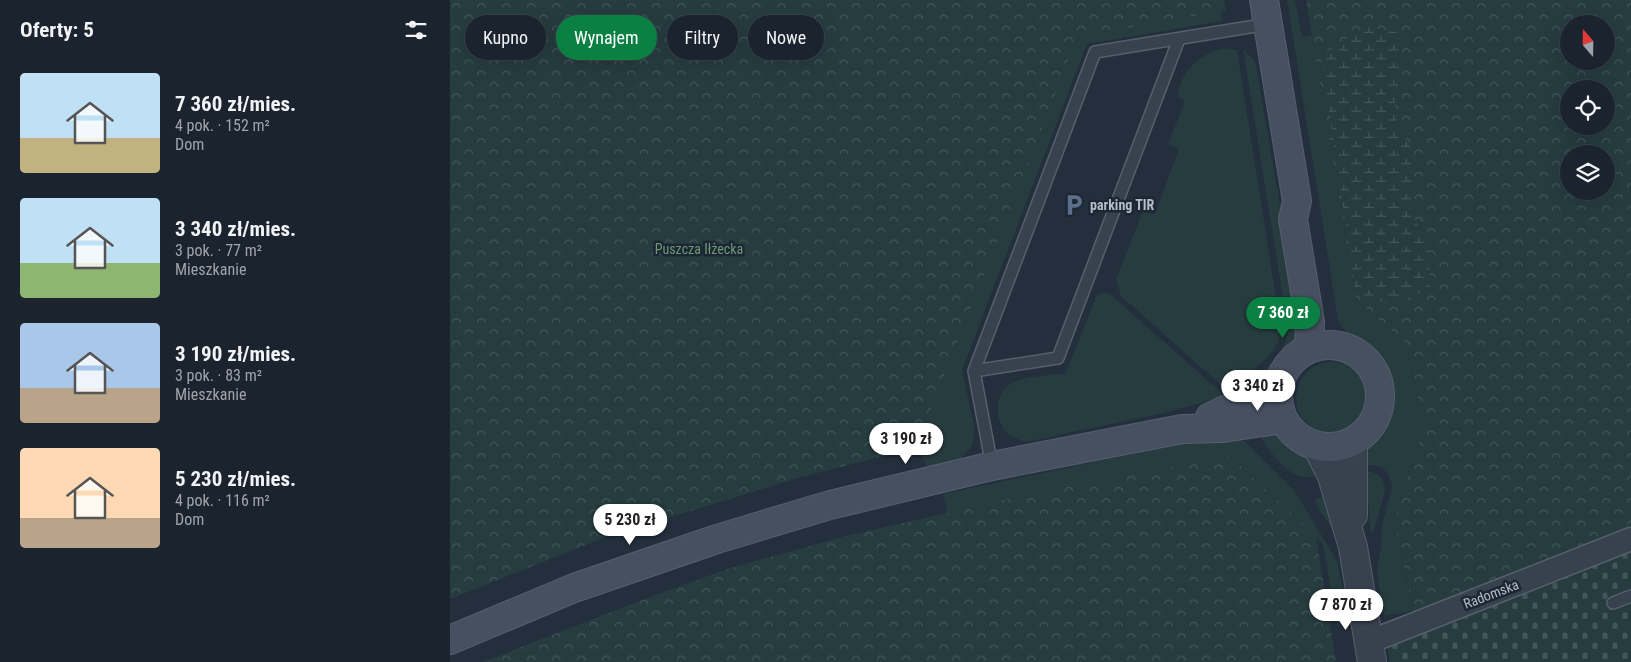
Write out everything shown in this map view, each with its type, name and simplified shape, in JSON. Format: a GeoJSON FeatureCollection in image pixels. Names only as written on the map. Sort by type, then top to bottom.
{"type":"FeatureCollection","features":[{"type":"Feature","properties":{"kind":"main road"},"geometry":{"type":"LineString","coordinates":[[1266,12],[1297,201],[1306,215],[1329,320],[1339,346]]}},
{"type":"Feature","properties":{"kind":"main road"},"geometry":{"type":"LineString","coordinates":[[1297,201],[1292,219],[1310,322],[1309,349]]}},
{"type":"Feature","properties":{"kind":"main road"},"geometry":{"type":"LineString","coordinates":[[1324,345],[1339,346],[1354,351],[1367,361],[1376,374],[1380,389],[1380,405],[1375,420],[1366,433],[1353,442],[1341,447],[1329,448],[1303,441],[1291,432],[1280,407],[1280,380],[1286,367],[1296,356],[1309,349],[1324,345]]}},
{"type":"Feature","properties":{"kind":"main road"},"geometry":{"type":"LineString","coordinates":[[450,640],[574,588],[717,539],[830,505],[992,466],[1182,429],[1223,411],[1280,407]]}},
{"type":"Feature","properties":{"kind":"street"},"geometry":{"type":"LineString","coordinates":[[1353,442],[1353,547]]}},
{"type":"Feature","properties":{"kind":"street"},"geometry":{"type":"LineString","coordinates":[[1317,446],[1332,476],[1353,547],[1371,652]]}},
{"type":"Feature","properties":{"kind":"street","name":"Radomska"},"geometry":{"type":"LineString","coordinates":[[1371,652],[1631,540]]}},
{"type":"Feature","properties":{"kind":"lane"},"geometry":{"type":"LineString","coordinates":[[992,466],[974,371],[1095,52],[1179,39],[1266,12]]}},
{"type":"Feature","properties":{"kind":"lane"},"geometry":{"type":"LineString","coordinates":[[974,371],[1058,358],[1179,39]]}},
{"type":"Feature","properties":{"kind":"lane"},"geometry":{"type":"LineString","coordinates":[[1613,603],[1631,596]]}},
{"type":"Feature","properties":{"kind":"green space","name":"Puszcza Iłżecka"},"geometry":{"type":"Polygon","coordinates":[[[450,0],[1224,0],[1226,10],[1078,37],[916,448],[801,477],[603,538],[450,599],[450,0]]]}},
{"type":"Feature","properties":{"kind":"green space"},"geometry":{"type":"Polygon","coordinates":[[[1287,0],[1295,0],[1302,37],[1312,35],[1356,299],[1406,343],[1424,426],[1394,521],[1413,611],[1385,616],[1382,609],[1377,568],[1382,526],[1392,487],[1389,476],[1383,468],[1374,465],[1361,467],[1361,465],[1369,445],[1389,420],[1392,406],[1391,388],[1386,371],[1377,356],[1349,335],[1338,320],[1287,0]]]}},
{"type":"Feature","properties":{"kind":"green space"},"geometry":{"type":"Polygon","coordinates":[[[1306,0],[1631,0],[1631,528],[1415,618],[1394,521],[1424,426],[1406,343],[1356,299],[1306,0]]]}},
{"type":"Feature","properties":{"kind":"green space"},"geometry":{"type":"Polygon","coordinates":[[[1226,10],[1220,15],[1223,21],[1087,44],[962,370],[975,431],[972,446],[957,463],[957,459],[928,467],[916,448],[1078,37],[1226,10]]]}},
{"type":"Feature","properties":{"kind":"green space"},"geometry":{"type":"Polygon","coordinates":[[[1366,26],[1399,33],[1402,68],[1394,91],[1397,121],[1415,156],[1410,211],[1429,243],[1430,288],[1390,305],[1356,294],[1321,56],[1366,26]]]}},
{"type":"Feature","properties":{"kind":"green space"},"geometry":{"type":"Polygon","coordinates":[[[1224,48],[1237,50],[1281,329],[1279,341],[1274,350],[1249,377],[1246,386],[1246,397],[1230,393],[1121,296],[1116,279],[1143,211],[1155,214],[1179,149],[1168,144],[1185,101],[1178,94],[1180,85],[1188,70],[1194,64],[1207,54],[1224,48]]]}},
{"type":"Feature","properties":{"kind":"green space"},"geometry":{"type":"Polygon","coordinates":[[[1243,49],[1255,61],[1295,292],[1298,340],[1279,364],[1267,384],[1262,389],[1251,394],[1254,378],[1277,357],[1284,345],[1288,329],[1243,49]]]}},
{"type":"Feature","properties":{"kind":"green space"},"geometry":{"type":"Polygon","coordinates":[[[1104,293],[1110,294],[1225,396],[1164,413],[1026,442],[1008,434],[1003,428],[998,415],[1001,393],[1018,380],[1066,373],[1096,297],[1104,293]]]}},
{"type":"Feature","properties":{"kind":"green space"},"geometry":{"type":"Polygon","coordinates":[[[1332,362],[1352,368],[1362,378],[1368,398],[1362,418],[1352,428],[1332,434],[1312,428],[1302,418],[1296,398],[1302,378],[1312,368],[1332,362]]]}},
{"type":"Feature","properties":{"kind":"green space"},"geometry":{"type":"Polygon","coordinates":[[[1259,432],[1270,432],[1287,441],[1295,449],[1309,457],[1322,475],[1313,477],[1298,476],[1286,469],[1265,444],[1259,432]]]}},
{"type":"Feature","properties":{"kind":"green space"},"geometry":{"type":"Polygon","coordinates":[[[1240,437],[1294,490],[1337,561],[1350,623],[1337,626],[1323,544],[1230,456],[947,513],[943,494],[1188,442],[1240,437]]]}},
{"type":"Feature","properties":{"kind":"green space"},"geometry":{"type":"Polygon","coordinates":[[[1230,456],[1316,536],[1336,662],[483,662],[727,569],[842,537],[1017,497],[1230,456]]]}},
{"type":"Feature","properties":{"kind":"green space"},"geometry":{"type":"Polygon","coordinates":[[[1366,471],[1380,477],[1385,486],[1373,534],[1370,530],[1366,471]]]}},
{"type":"Feature","properties":{"kind":"green space"},"geometry":{"type":"Polygon","coordinates":[[[1329,492],[1341,543],[1314,501],[1329,492]]]}},
{"type":"Feature","properties":{"kind":"green space"},"geometry":{"type":"Polygon","coordinates":[[[1631,546],[1631,662],[1390,662],[1387,645],[1631,546]]]}},
{"type":"Feature","properties":{"kind":"place","name":"parking TIR"},"geometry":{"type":"Point","coordinates":[1074,205]}}]}
